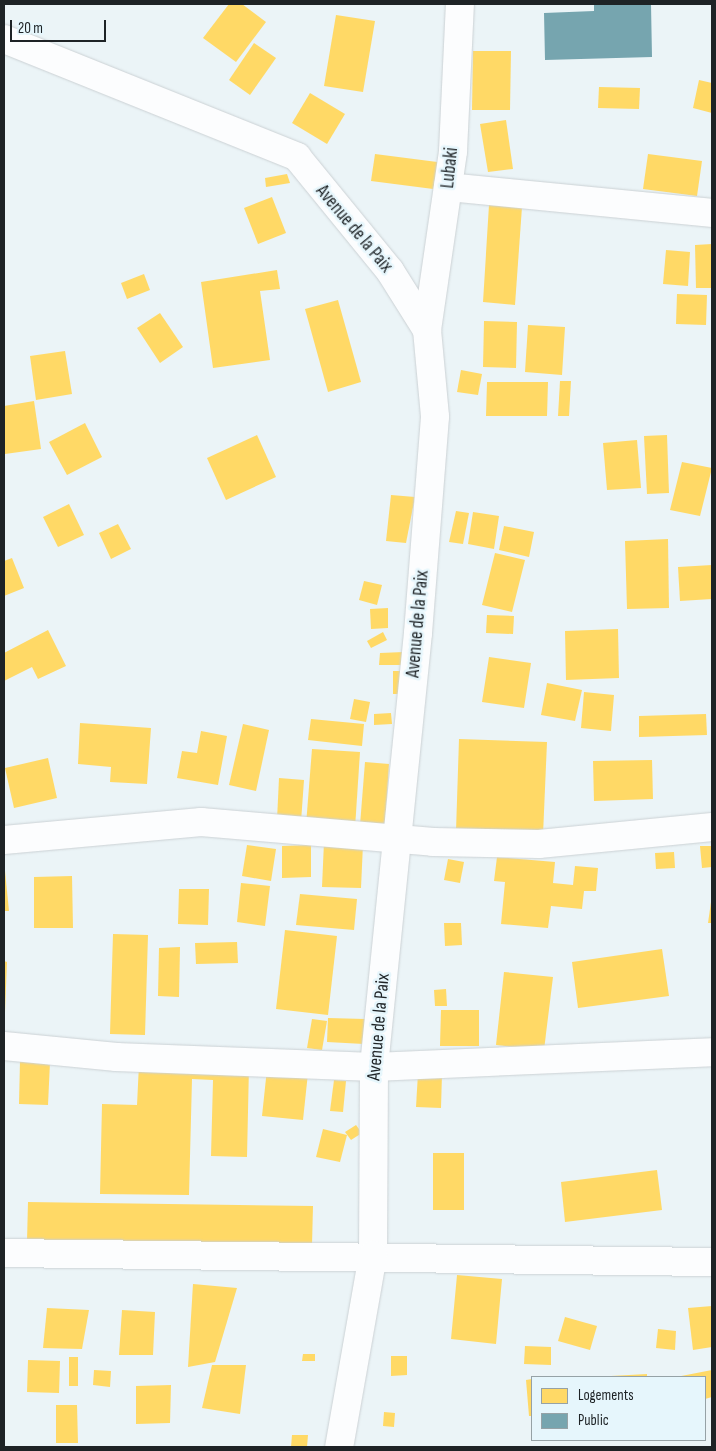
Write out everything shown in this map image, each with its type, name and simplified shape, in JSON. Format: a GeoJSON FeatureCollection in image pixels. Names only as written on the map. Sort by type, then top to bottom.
{"type":"FeatureCollection","features":[{"type":"Feature","properties":{"kind":"street","name":"Lubaki"},"geometry":{"type":"LineString","coordinates":[[427,330],[448,187],[460,4]]}},
{"type":"Feature","properties":{"kind":"street","name":"Avenue de la Paix"},"geometry":{"type":"LineString","coordinates":[[4,39],[297,157],[390,271],[427,330],[435,417],[398,839],[374,1067],[373,1255],[339,1447]]}},
{"type":"Feature","properties":{"kind":"street"},"geometry":{"type":"LineString","coordinates":[[448,187],[712,212]]}},
{"type":"Feature","properties":{"kind":"street"},"geometry":{"type":"LineString","coordinates":[[4,840],[201,822],[398,839],[538,844],[712,827]]}},
{"type":"Feature","properties":{"kind":"street"},"geometry":{"type":"LineString","coordinates":[[4,1046],[116,1057],[374,1067],[712,1052]]}},
{"type":"Feature","properties":{"kind":"street"},"geometry":{"type":"LineString","coordinates":[[4,1253],[373,1255],[712,1262]]}},
{"type":"Feature","properties":{"kind":"building: Logements"},"geometry":{"type":"Polygon","coordinates":[[[229,4],[242,4],[266,22],[236,62],[203,38],[229,4]]]}},
{"type":"Feature","properties":{"kind":"building: Logements"},"geometry":{"type":"Polygon","coordinates":[[[336,15],[375,21],[363,92],[324,86],[336,15]]]}},
{"type":"Feature","properties":{"kind":"building: Logements"},"geometry":{"type":"Polygon","coordinates":[[[254,43],[276,58],[250,95],[229,80],[254,43]]]}},
{"type":"Feature","properties":{"kind":"building: Logements"},"geometry":{"type":"Polygon","coordinates":[[[473,51],[511,51],[510,110],[472,110],[473,51]]]}},
{"type":"Feature","properties":{"kind":"building: Logements"},"geometry":{"type":"Polygon","coordinates":[[[699,80],[712,83],[712,113],[693,108],[699,80]]]}},
{"type":"Feature","properties":{"kind":"building: Logements"},"geometry":{"type":"Polygon","coordinates":[[[599,87],[640,88],[639,109],[598,108],[599,87]]]}},
{"type":"Feature","properties":{"kind":"building: Logements"},"geometry":{"type":"Polygon","coordinates":[[[310,93],[345,114],[327,144],[292,123],[310,93]]]}},
{"type":"Feature","properties":{"kind":"building: Logements"},"geometry":{"type":"Polygon","coordinates":[[[506,120],[513,169],[488,172],[480,124],[506,120]]]}},
{"type":"Feature","properties":{"kind":"building: Logements"},"geometry":{"type":"Polygon","coordinates":[[[375,154],[445,163],[441,190],[371,181],[375,154]]]}},
{"type":"Feature","properties":{"kind":"building: Logements"},"geometry":{"type":"Polygon","coordinates":[[[648,154],[702,161],[697,196],[643,189],[648,154]]]}},
{"type":"Feature","properties":{"kind":"building: Logements"},"geometry":{"type":"Polygon","coordinates":[[[287,174],[290,183],[266,187],[265,178],[287,174]]]}},
{"type":"Feature","properties":{"kind":"building: Logements"},"geometry":{"type":"Polygon","coordinates":[[[272,197],[286,233],[258,244],[244,208],[272,197]]]}},
{"type":"Feature","properties":{"kind":"building: Logements"},"geometry":{"type":"Polygon","coordinates":[[[489,205],[522,207],[515,305],[483,302],[489,205]]]}},
{"type":"Feature","properties":{"kind":"building: Logements"},"geometry":{"type":"Polygon","coordinates":[[[712,244],[712,288],[696,288],[695,245],[712,244]]]}},
{"type":"Feature","properties":{"kind":"building: Logements"},"geometry":{"type":"Polygon","coordinates":[[[666,250],[690,252],[688,286],[663,284],[666,250]]]}},
{"type":"Feature","properties":{"kind":"building: Logements"},"geometry":{"type":"Polygon","coordinates":[[[277,270],[280,289],[260,291],[270,360],[213,368],[201,282],[277,270]]]}},
{"type":"Feature","properties":{"kind":"building: Logements"},"geometry":{"type":"Polygon","coordinates":[[[144,274],[150,290],[127,299],[121,283],[144,274]]]}},
{"type":"Feature","properties":{"kind":"building: Logements"},"geometry":{"type":"Polygon","coordinates":[[[677,294],[707,295],[706,325],[676,324],[677,294]]]}},
{"type":"Feature","properties":{"kind":"building: Logements"},"geometry":{"type":"Polygon","coordinates":[[[338,300],[361,382],[328,392],[305,309],[338,300]]]}},
{"type":"Feature","properties":{"kind":"building: Logements"},"geometry":{"type":"Polygon","coordinates":[[[160,313],[183,347],[160,363],[137,328],[160,313]]]}},
{"type":"Feature","properties":{"kind":"building: Logements"},"geometry":{"type":"Polygon","coordinates":[[[484,321],[517,322],[516,368],[483,367],[484,321]]]}},
{"type":"Feature","properties":{"kind":"building: Logements"},"geometry":{"type":"Polygon","coordinates":[[[528,325],[565,327],[562,375],[525,372],[528,325]]]}},
{"type":"Feature","properties":{"kind":"building: Logements"},"geometry":{"type":"Polygon","coordinates":[[[65,351],[72,394],[36,400],[30,356],[65,351]]]}},
{"type":"Feature","properties":{"kind":"building: Logements"},"geometry":{"type":"Polygon","coordinates":[[[461,370],[482,374],[478,395],[457,392],[461,370]]]}},
{"type":"Feature","properties":{"kind":"building: Logements"},"geometry":{"type":"Polygon","coordinates":[[[560,381],[571,381],[569,416],[558,416],[560,381]]]}},
{"type":"Feature","properties":{"kind":"building: Logements"},"geometry":{"type":"Polygon","coordinates":[[[487,382],[548,382],[547,416],[486,416],[487,382]]]}},
{"type":"Feature","properties":{"kind":"building: Logements"},"geometry":{"type":"Polygon","coordinates":[[[34,401],[41,449],[5,454],[4,406],[34,401]]]}},
{"type":"Feature","properties":{"kind":"building: Logements"},"geometry":{"type":"Polygon","coordinates":[[[85,423],[102,457],[67,475],[49,442],[85,423]]]}},
{"type":"Feature","properties":{"kind":"building: Logements"},"geometry":{"type":"Polygon","coordinates":[[[257,435],[276,477],[226,500],[207,458],[257,435]]]}},
{"type":"Feature","properties":{"kind":"building: Logements"},"geometry":{"type":"Polygon","coordinates":[[[667,435],[669,493],[647,494],[644,436],[667,435]]]}},
{"type":"Feature","properties":{"kind":"building: Logements"},"geometry":{"type":"Polygon","coordinates":[[[637,440],[641,488],[607,490],[603,443],[637,440]]]}},
{"type":"Feature","properties":{"kind":"building: Logements"},"geometry":{"type":"Polygon","coordinates":[[[682,462],[712,468],[700,516],[670,510],[682,462]]]}},
{"type":"Feature","properties":{"kind":"building: Logements"},"geometry":{"type":"Polygon","coordinates":[[[391,495],[415,497],[406,543],[386,541],[391,495]]]}},
{"type":"Feature","properties":{"kind":"building: Logements"},"geometry":{"type":"Polygon","coordinates":[[[69,504],[84,535],[58,547],[43,517],[69,504]]]}},
{"type":"Feature","properties":{"kind":"building: Logements"},"geometry":{"type":"Polygon","coordinates":[[[456,511],[469,513],[463,544],[449,542],[456,511]]]}},
{"type":"Feature","properties":{"kind":"building: Logements"},"geometry":{"type":"Polygon","coordinates":[[[473,512],[499,516],[494,549],[468,544],[473,512]]]}},
{"type":"Feature","properties":{"kind":"building: Logements"},"geometry":{"type":"Polygon","coordinates":[[[118,524],[131,549],[111,559],[99,533],[118,524]]]}},
{"type":"Feature","properties":{"kind":"building: Logements"},"geometry":{"type":"Polygon","coordinates":[[[504,526],[534,532],[529,557],[499,550],[504,526]]]}},
{"type":"Feature","properties":{"kind":"building: Logements"},"geometry":{"type":"Polygon","coordinates":[[[668,539],[669,608],[627,609],[625,541],[668,539]]]}},
{"type":"Feature","properties":{"kind":"building: Logements"},"geometry":{"type":"Polygon","coordinates":[[[495,553],[525,560],[512,612],[482,605],[495,553]]]}},
{"type":"Feature","properties":{"kind":"building: Logements"},"geometry":{"type":"Polygon","coordinates":[[[12,558],[24,588],[4,596],[4,561],[12,558]]]}},
{"type":"Feature","properties":{"kind":"building: Logements"},"geometry":{"type":"Polygon","coordinates":[[[712,565],[712,599],[680,601],[678,567],[712,565]]]}},
{"type":"Feature","properties":{"kind":"building: Logements"},"geometry":{"type":"Polygon","coordinates":[[[364,581],[382,585],[377,605],[359,600],[364,581]]]}},
{"type":"Feature","properties":{"kind":"building: Logements"},"geometry":{"type":"Polygon","coordinates":[[[388,608],[388,628],[371,629],[370,609],[388,608]]]}},
{"type":"Feature","properties":{"kind":"building: Logements"},"geometry":{"type":"Polygon","coordinates":[[[487,615],[514,616],[513,634],[486,633],[487,615]]]}},
{"type":"Feature","properties":{"kind":"building: Logements"},"geometry":{"type":"Polygon","coordinates":[[[618,629],[619,678],[566,680],[565,631],[618,629]]]}},
{"type":"Feature","properties":{"kind":"building: Logements"},"geometry":{"type":"Polygon","coordinates":[[[48,630],[66,666],[38,679],[32,667],[4,681],[4,653],[48,630]]]}},
{"type":"Feature","properties":{"kind":"building: Logements"},"geometry":{"type":"Polygon","coordinates":[[[383,632],[387,640],[371,648],[367,641],[383,632]]]}},
{"type":"Feature","properties":{"kind":"building: Logements"},"geometry":{"type":"Polygon","coordinates":[[[404,652],[404,665],[379,665],[380,653],[404,652]]]}},
{"type":"Feature","properties":{"kind":"building: Logements"},"geometry":{"type":"Polygon","coordinates":[[[489,657],[531,663],[524,708],[482,702],[489,657]]]}},
{"type":"Feature","properties":{"kind":"building: Logements"},"geometry":{"type":"Polygon","coordinates":[[[393,671],[402,671],[401,694],[393,694],[393,671]]]}},
{"type":"Feature","properties":{"kind":"building: Logements"},"geometry":{"type":"Polygon","coordinates":[[[547,683],[582,690],[575,721],[541,715],[547,683]]]}},
{"type":"Feature","properties":{"kind":"building: Logements"},"geometry":{"type":"Polygon","coordinates":[[[584,692],[614,695],[611,731],[581,728],[584,692]]]}},
{"type":"Feature","properties":{"kind":"building: Logements"},"geometry":{"type":"Polygon","coordinates":[[[354,699],[370,702],[366,722],[350,719],[354,699]]]}},
{"type":"Feature","properties":{"kind":"building: Logements"},"geometry":{"type":"Polygon","coordinates":[[[391,713],[392,724],[374,725],[374,714],[391,713]]]}},
{"type":"Feature","properties":{"kind":"building: Logements"},"geometry":{"type":"Polygon","coordinates":[[[706,714],[707,735],[639,737],[639,716],[706,714]]]}},
{"type":"Feature","properties":{"kind":"building: Logements"},"geometry":{"type":"Polygon","coordinates":[[[311,719],[364,724],[362,746],[308,740],[311,719]]]}},
{"type":"Feature","properties":{"kind":"building: Logements"},"geometry":{"type":"Polygon","coordinates":[[[80,723],[151,728],[147,784],[110,782],[111,767],[78,764],[80,723]]]}},
{"type":"Feature","properties":{"kind":"building: Logements"},"geometry":{"type":"Polygon","coordinates":[[[243,724],[269,730],[256,791],[229,785],[243,724]]]}},
{"type":"Feature","properties":{"kind":"building: Logements"},"geometry":{"type":"Polygon","coordinates":[[[201,731],[227,736],[218,785],[177,778],[182,751],[197,753],[201,731]]]}},
{"type":"Feature","properties":{"kind":"building: Logements"},"geometry":{"type":"Polygon","coordinates":[[[459,739],[547,742],[543,835],[456,831],[459,739]]]}},
{"type":"Feature","properties":{"kind":"building: Logements"},"geometry":{"type":"Polygon","coordinates":[[[312,749],[360,752],[355,828],[306,825],[312,749]]]}},
{"type":"Feature","properties":{"kind":"building: Logements"},"geometry":{"type":"Polygon","coordinates":[[[48,758],[57,798],[14,808],[5,768],[48,758]]]}},
{"type":"Feature","properties":{"kind":"building: Logements"},"geometry":{"type":"Polygon","coordinates":[[[652,760],[653,799],[594,801],[593,761],[652,760]]]}},
{"type":"Feature","properties":{"kind":"building: Logements"},"geometry":{"type":"Polygon","coordinates":[[[365,762],[389,764],[385,826],[360,825],[365,762]]]}},
{"type":"Feature","properties":{"kind":"building: Logements"},"geometry":{"type":"Polygon","coordinates":[[[279,778],[304,780],[301,822],[277,820],[279,778]]]}},
{"type":"Feature","properties":{"kind":"building: Logements"},"geometry":{"type":"Polygon","coordinates":[[[324,842],[363,844],[361,888],[322,887],[324,842]]]}},
{"type":"Feature","properties":{"kind":"building: Logements"},"geometry":{"type":"Polygon","coordinates":[[[247,845],[276,849],[271,881],[242,876],[247,845]]]}},
{"type":"Feature","properties":{"kind":"building: Logements"},"geometry":{"type":"Polygon","coordinates":[[[311,845],[311,877],[282,878],[282,846],[311,845]]]}},
{"type":"Feature","properties":{"kind":"building: Logements"},"geometry":{"type":"Polygon","coordinates":[[[700,846],[712,846],[712,867],[702,868],[700,846]]]}},
{"type":"Feature","properties":{"kind":"building: Logements"},"geometry":{"type":"Polygon","coordinates":[[[674,852],[675,868],[656,869],[655,853],[674,852]]]}},
{"type":"Feature","properties":{"kind":"building: Logements"},"geometry":{"type":"Polygon","coordinates":[[[497,857],[555,862],[553,883],[573,885],[575,866],[598,868],[596,891],[584,891],[582,909],[551,906],[548,928],[501,924],[505,882],[494,881],[497,857]]]}},
{"type":"Feature","properties":{"kind":"building: Logements"},"geometry":{"type":"Polygon","coordinates":[[[448,859],[464,862],[460,883],[444,880],[448,859]]]}},
{"type":"Feature","properties":{"kind":"building: Logements"},"geometry":{"type":"Polygon","coordinates":[[[4,861],[9,911],[4,911],[4,861]]]}},
{"type":"Feature","properties":{"kind":"building: Logements"},"geometry":{"type":"Polygon","coordinates":[[[72,876],[73,928],[34,928],[34,877],[72,876]]]}},
{"type":"Feature","properties":{"kind":"building: Logements"},"geometry":{"type":"Polygon","coordinates":[[[241,883],[270,886],[265,926],[237,922],[241,883]]]}},
{"type":"Feature","properties":{"kind":"building: Logements"},"geometry":{"type":"Polygon","coordinates":[[[179,889],[209,889],[208,925],[178,924],[179,889]]]}},
{"type":"Feature","properties":{"kind":"building: Logements"},"geometry":{"type":"Polygon","coordinates":[[[300,894],[357,899],[354,930],[296,925],[300,894]]]}},
{"type":"Feature","properties":{"kind":"building: Logements"},"geometry":{"type":"Polygon","coordinates":[[[712,895],[712,923],[708,923],[712,895]]]}},
{"type":"Feature","properties":{"kind":"building: Logements"},"geometry":{"type":"Polygon","coordinates":[[[444,923],[461,923],[462,945],[445,946],[444,923]]]}},
{"type":"Feature","properties":{"kind":"building: Logements"},"geometry":{"type":"Polygon","coordinates":[[[285,930],[337,936],[328,1015],[276,1009],[285,930]]]}},
{"type":"Feature","properties":{"kind":"building: Logements"},"geometry":{"type":"Polygon","coordinates":[[[113,934],[148,935],[145,1035],[110,1034],[113,934]]]}},
{"type":"Feature","properties":{"kind":"building: Logements"},"geometry":{"type":"Polygon","coordinates":[[[237,942],[238,963],[196,964],[195,943],[237,942]]]}},
{"type":"Feature","properties":{"kind":"building: Logements"},"geometry":{"type":"Polygon","coordinates":[[[180,947],[179,997],[158,996],[159,948],[180,947]]]}},
{"type":"Feature","properties":{"kind":"building: Logements"},"geometry":{"type":"Polygon","coordinates":[[[662,949],[669,996],[578,1008],[572,962],[662,949]]]}},
{"type":"Feature","properties":{"kind":"building: Logements"},"geometry":{"type":"Polygon","coordinates":[[[4,961],[7,962],[5,1012],[4,1012],[4,961]]]}},
{"type":"Feature","properties":{"kind":"building: Logements"},"geometry":{"type":"Polygon","coordinates":[[[504,972],[553,977],[544,1050],[496,1045],[504,972]]]}},
{"type":"Feature","properties":{"kind":"building: Logements"},"geometry":{"type":"Polygon","coordinates":[[[446,989],[447,1006],[435,1006],[434,990],[446,989]]]}},
{"type":"Feature","properties":{"kind":"building: Logements"},"geometry":{"type":"Polygon","coordinates":[[[441,1010],[479,1010],[479,1046],[440,1046],[441,1010]]]}},
{"type":"Feature","properties":{"kind":"building: Logements"},"geometry":{"type":"Polygon","coordinates":[[[328,1018],[365,1019],[364,1044],[327,1042],[328,1018]]]}},
{"type":"Feature","properties":{"kind":"building: Logements"},"geometry":{"type":"Polygon","coordinates":[[[312,1019],[327,1021],[322,1050],[307,1048],[312,1019]]]}},
{"type":"Feature","properties":{"kind":"building: Logements"},"geometry":{"type":"Polygon","coordinates":[[[20,1061],[50,1062],[48,1105],[19,1104],[20,1061]]]}},
{"type":"Feature","properties":{"kind":"building: Logements"},"geometry":{"type":"Polygon","coordinates":[[[139,1064],[249,1066],[247,1157],[211,1156],[213,1080],[192,1079],[189,1195],[100,1194],[102,1104],[137,1105],[139,1064]]]}},
{"type":"Feature","properties":{"kind":"building: Logements"},"geometry":{"type":"Polygon","coordinates":[[[267,1069],[308,1073],[303,1120],[262,1116],[267,1069]]]}},
{"type":"Feature","properties":{"kind":"building: Logements"},"geometry":{"type":"Polygon","coordinates":[[[418,1073],[442,1074],[441,1108],[416,1107],[418,1073]]]}},
{"type":"Feature","properties":{"kind":"building: Logements"},"geometry":{"type":"Polygon","coordinates":[[[334,1080],[346,1081],[343,1112],[330,1111],[334,1080]]]}},
{"type":"Feature","properties":{"kind":"building: Logements"},"geometry":{"type":"Polygon","coordinates":[[[356,1125],[362,1133],[351,1140],[345,1132],[356,1125]]]}},
{"type":"Feature","properties":{"kind":"building: Logements"},"geometry":{"type":"Polygon","coordinates":[[[323,1129],[347,1135],[340,1162],[316,1157],[323,1129]]]}},
{"type":"Feature","properties":{"kind":"building: Logements"},"geometry":{"type":"Polygon","coordinates":[[[433,1153],[464,1153],[464,1210],[433,1210],[433,1153]]]}},
{"type":"Feature","properties":{"kind":"building: Logements"},"geometry":{"type":"Polygon","coordinates":[[[657,1170],[662,1210],[565,1222],[561,1182],[657,1170]]]}},
{"type":"Feature","properties":{"kind":"building: Logements"},"geometry":{"type":"Polygon","coordinates":[[[28,1202],[313,1206],[312,1245],[27,1241],[28,1202]]]}},
{"type":"Feature","properties":{"kind":"building: Logements"},"geometry":{"type":"Polygon","coordinates":[[[457,1275],[502,1279],[496,1344],[451,1339],[457,1275]]]}},
{"type":"Feature","properties":{"kind":"building: Logements"},"geometry":{"type":"Polygon","coordinates":[[[193,1284],[237,1288],[215,1362],[188,1367],[193,1284]]]}},
{"type":"Feature","properties":{"kind":"building: Logements"},"geometry":{"type":"Polygon","coordinates":[[[712,1306],[712,1347],[693,1350],[688,1308],[712,1306]]]}},
{"type":"Feature","properties":{"kind":"building: Logements"},"geometry":{"type":"Polygon","coordinates":[[[47,1308],[89,1310],[82,1349],[43,1348],[47,1308]]]}},
{"type":"Feature","properties":{"kind":"building: Logements"},"geometry":{"type":"Polygon","coordinates":[[[122,1310],[155,1312],[153,1355],[119,1355],[122,1310]]]}},
{"type":"Feature","properties":{"kind":"building: Logements"},"geometry":{"type":"Polygon","coordinates":[[[565,1317],[597,1326],[590,1350],[558,1341],[565,1317]]]}},
{"type":"Feature","properties":{"kind":"building: Logements"},"geometry":{"type":"Polygon","coordinates":[[[658,1329],[676,1331],[675,1350],[656,1348],[658,1329]]]}},
{"type":"Feature","properties":{"kind":"building: Logements"},"geometry":{"type":"Polygon","coordinates":[[[525,1346],[551,1347],[551,1365],[524,1364],[525,1346]]]}},
{"type":"Feature","properties":{"kind":"building: Logements"},"geometry":{"type":"Polygon","coordinates":[[[303,1354],[315,1354],[315,1361],[302,1361],[303,1354]]]}},
{"type":"Feature","properties":{"kind":"building: Logements"},"geometry":{"type":"Polygon","coordinates":[[[391,1356],[407,1356],[407,1375],[391,1376],[391,1356]]]}},
{"type":"Feature","properties":{"kind":"building: Logements"},"geometry":{"type":"Polygon","coordinates":[[[69,1357],[78,1357],[78,1386],[69,1386],[69,1357]]]}},
{"type":"Feature","properties":{"kind":"building: Logements"},"geometry":{"type":"Polygon","coordinates":[[[28,1360],[60,1361],[59,1393],[27,1392],[28,1360]]]}},
{"type":"Feature","properties":{"kind":"building: Logements"},"geometry":{"type":"Polygon","coordinates":[[[212,1365],[246,1365],[240,1414],[202,1408],[212,1365]]]}},
{"type":"Feature","properties":{"kind":"building: Logements"},"geometry":{"type":"Polygon","coordinates":[[[94,1370],[111,1371],[110,1387],[93,1385],[94,1370]]]}},
{"type":"Feature","properties":{"kind":"building: Logements"},"geometry":{"type":"Polygon","coordinates":[[[712,1370],[712,1397],[706,1399],[706,1376],[681,1376],[712,1370]]]}},
{"type":"Feature","properties":{"kind":"building: Logements"},"geometry":{"type":"Polygon","coordinates":[[[647,1374],[647,1376],[611,1376],[647,1374]]]}},
{"type":"Feature","properties":{"kind":"building: Logements"},"geometry":{"type":"Polygon","coordinates":[[[531,1379],[531,1416],[529,1416],[526,1380],[531,1379]]]}},
{"type":"Feature","properties":{"kind":"building: Logements"},"geometry":{"type":"Polygon","coordinates":[[[171,1385],[170,1423],[136,1424],[136,1386],[171,1385]]]}},
{"type":"Feature","properties":{"kind":"building: Logements"},"geometry":{"type":"Polygon","coordinates":[[[56,1405],[77,1405],[78,1443],[56,1443],[56,1405]]]}},
{"type":"Feature","properties":{"kind":"building: Logements"},"geometry":{"type":"Polygon","coordinates":[[[384,1412],[395,1413],[394,1427],[383,1426],[384,1412]]]}},
{"type":"Feature","properties":{"kind":"building: Logements"},"geometry":{"type":"Polygon","coordinates":[[[292,1435],[308,1435],[307,1447],[291,1447],[292,1435]]]}},
{"type":"Feature","properties":{"kind":"building: Public"},"geometry":{"type":"Polygon","coordinates":[[[594,4],[651,4],[652,57],[545,60],[544,13],[594,11],[594,4]]]}}]}
